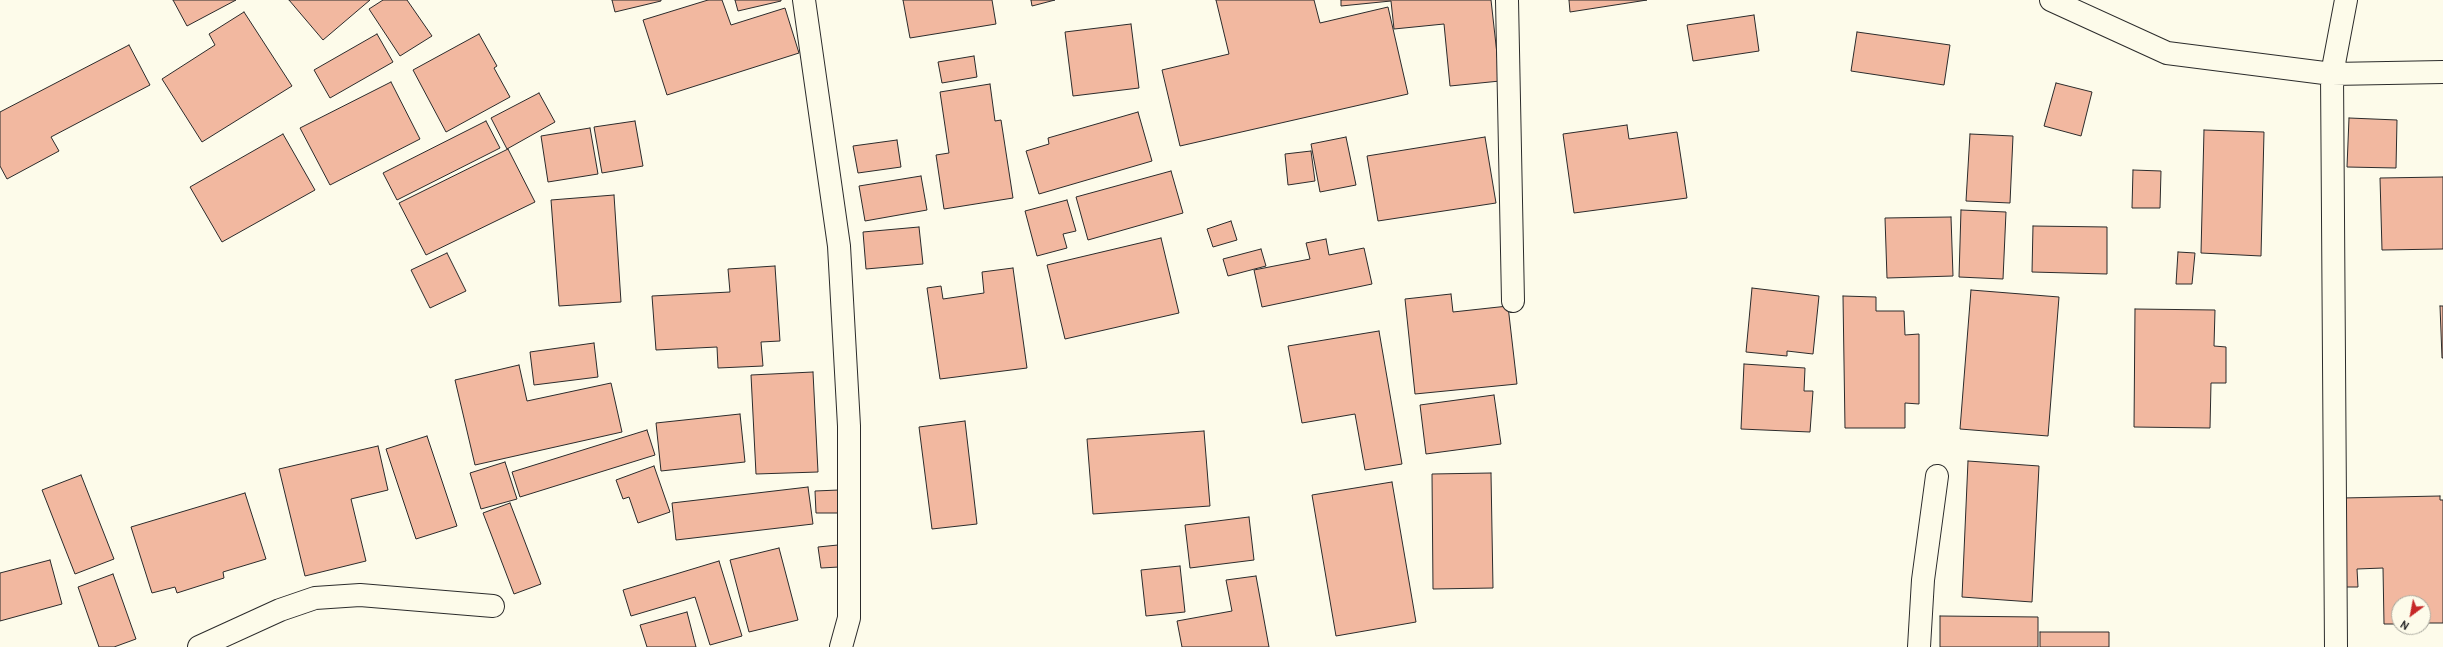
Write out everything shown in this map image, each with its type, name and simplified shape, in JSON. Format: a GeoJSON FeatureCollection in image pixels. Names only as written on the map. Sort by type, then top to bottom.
{"type":"FeatureCollection","features":[{"type":"Feature","properties":{"kind":"street"},"geometry":{"type":"LineString","coordinates":[[804,0],[840,254],[849,426],[849,618],[841,647]]}},
{"type":"Feature","properties":{"kind":"street"},"geometry":{"type":"LineString","coordinates":[[1507,0],[1513,301]]}},
{"type":"Feature","properties":{"kind":"street"},"geometry":{"type":"LineString","coordinates":[[2051,0],[2166,53],[2332,74],[2443,72]]}},
{"type":"Feature","properties":{"kind":"street"},"geometry":{"type":"LineString","coordinates":[[2336,647],[2332,74],[2346,0]]}},
{"type":"Feature","properties":{"kind":"street"},"geometry":{"type":"LineString","coordinates":[[1919,647],[1923,580],[1937,476]]}},
{"type":"Feature","properties":{"kind":"street"},"geometry":{"type":"LineString","coordinates":[[199,647],[280,610],[314,598],[360,595],[493,606]]}},
{"type":"Feature","properties":{"kind":"building"},"geometry":{"type":"Polygon","coordinates":[[[173,0],[236,0],[187,26],[173,0]]]}},
{"type":"Feature","properties":{"kind":"building"},"geometry":{"type":"Polygon","coordinates":[[[289,0],[370,0],[323,40],[289,0]]]}},
{"type":"Feature","properties":{"kind":"building"},"geometry":{"type":"Polygon","coordinates":[[[383,0],[407,0],[432,36],[400,56],[369,9],[383,0]]]}},
{"type":"Feature","properties":{"kind":"building"},"geometry":{"type":"Polygon","coordinates":[[[612,0],[661,0],[661,1],[615,12],[612,0]]]}},
{"type":"Feature","properties":{"kind":"building"},"geometry":{"type":"Polygon","coordinates":[[[708,0],[722,0],[731,25],[785,8],[799,53],[667,95],[643,20],[708,0]]]}},
{"type":"Feature","properties":{"kind":"building"},"geometry":{"type":"Polygon","coordinates":[[[735,0],[781,0],[781,1],[738,11],[735,0]]]}},
{"type":"Feature","properties":{"kind":"building"},"geometry":{"type":"Polygon","coordinates":[[[903,0],[992,0],[996,24],[910,38],[903,0]]]}},
{"type":"Feature","properties":{"kind":"building"},"geometry":{"type":"Polygon","coordinates":[[[1031,0],[1055,0],[1032,6],[1031,0]]]}},
{"type":"Feature","properties":{"kind":"building"},"geometry":{"type":"Polygon","coordinates":[[[1216,0],[1314,0],[1320,23],[1388,7],[1408,94],[1180,146],[1162,70],[1229,54],[1216,0]]]}},
{"type":"Feature","properties":{"kind":"building"},"geometry":{"type":"Polygon","coordinates":[[[1341,0],[1491,0],[1500,81],[1450,86],[1444,24],[1394,29],[1391,1],[1341,6],[1341,0]]]}},
{"type":"Feature","properties":{"kind":"building"},"geometry":{"type":"Polygon","coordinates":[[[1569,0],[1647,0],[1570,12],[1569,0]]]}},
{"type":"Feature","properties":{"kind":"building"},"geometry":{"type":"Polygon","coordinates":[[[244,12],[292,86],[202,142],[162,79],[215,45],[209,34],[244,12]]]}},
{"type":"Feature","properties":{"kind":"building"},"geometry":{"type":"Polygon","coordinates":[[[1754,15],[1759,51],[1693,61],[1687,25],[1754,15]]]}},
{"type":"Feature","properties":{"kind":"building"},"geometry":{"type":"Polygon","coordinates":[[[1131,24],[1139,88],[1073,96],[1065,32],[1131,24]]]}},
{"type":"Feature","properties":{"kind":"building"},"geometry":{"type":"Polygon","coordinates":[[[1857,32],[1950,45],[1944,85],[1851,71],[1857,32]]]}},
{"type":"Feature","properties":{"kind":"building"},"geometry":{"type":"Polygon","coordinates":[[[377,34],[393,62],[330,98],[314,70],[377,34]]]}},
{"type":"Feature","properties":{"kind":"building"},"geometry":{"type":"Polygon","coordinates":[[[479,34],[497,66],[494,68],[510,97],[446,132],[413,70],[479,34]]]}},
{"type":"Feature","properties":{"kind":"building"},"geometry":{"type":"Polygon","coordinates":[[[129,45],[150,85],[51,137],[59,151],[7,179],[0,166],[0,112],[129,45]]]}},
{"type":"Feature","properties":{"kind":"building"},"geometry":{"type":"Polygon","coordinates":[[[974,56],[977,77],[942,83],[938,62],[974,56]]]}},
{"type":"Feature","properties":{"kind":"building"},"geometry":{"type":"Polygon","coordinates":[[[391,82],[420,139],[330,185],[300,128],[391,82]]]}},
{"type":"Feature","properties":{"kind":"building"},"geometry":{"type":"Polygon","coordinates":[[[2056,83],[2092,92],[2081,136],[2044,126],[2056,83]]]}},
{"type":"Feature","properties":{"kind":"building"},"geometry":{"type":"Polygon","coordinates":[[[990,84],[995,121],[1001,120],[1013,198],[944,209],[936,155],[949,153],[940,92],[990,84]]]}},
{"type":"Feature","properties":{"kind":"building"},"geometry":{"type":"Polygon","coordinates":[[[539,93],[555,122],[507,149],[491,118],[539,93]]]}},
{"type":"Feature","properties":{"kind":"building"},"geometry":{"type":"Polygon","coordinates":[[[1138,112],[1152,161],[1039,194],[1026,151],[1049,144],[1048,138],[1138,112]]]}},
{"type":"Feature","properties":{"kind":"building"},"geometry":{"type":"Polygon","coordinates":[[[2349,118],[2397,120],[2396,168],[2347,167],[2349,118]]]}},
{"type":"Feature","properties":{"kind":"building"},"geometry":{"type":"Polygon","coordinates":[[[486,121],[500,148],[397,200],[383,173],[486,121]]]}},
{"type":"Feature","properties":{"kind":"building"},"geometry":{"type":"Polygon","coordinates":[[[635,121],[643,166],[602,173],[594,127],[635,121]]]}},
{"type":"Feature","properties":{"kind":"building"},"geometry":{"type":"Polygon","coordinates":[[[1627,125],[1629,139],[1677,132],[1687,198],[1574,213],[1563,134],[1627,125]]]}},
{"type":"Feature","properties":{"kind":"building"},"geometry":{"type":"Polygon","coordinates":[[[590,128],[598,174],[548,182],[541,136],[590,128]]]}},
{"type":"Feature","properties":{"kind":"building"},"geometry":{"type":"Polygon","coordinates":[[[2204,130],[2264,132],[2261,256],[2201,253],[2204,130]]]}},
{"type":"Feature","properties":{"kind":"building"},"geometry":{"type":"Polygon","coordinates":[[[283,134],[315,190],[222,242],[190,187],[283,134]]]}},
{"type":"Feature","properties":{"kind":"building"},"geometry":{"type":"Polygon","coordinates":[[[1970,134],[2013,136],[2010,203],[1966,201],[1970,134]]]}},
{"type":"Feature","properties":{"kind":"building"},"geometry":{"type":"Polygon","coordinates":[[[1346,137],[1356,185],[1320,192],[1311,144],[1346,137]]]}},
{"type":"Feature","properties":{"kind":"building"},"geometry":{"type":"Polygon","coordinates":[[[1485,137],[1496,203],[1378,221],[1367,156],[1485,137]]]}},
{"type":"Feature","properties":{"kind":"building"},"geometry":{"type":"Polygon","coordinates":[[[897,140],[901,167],[858,173],[853,146],[897,140]]]}},
{"type":"Feature","properties":{"kind":"building"},"geometry":{"type":"Polygon","coordinates":[[[508,149],[535,202],[426,255],[399,203],[508,149]]]}},
{"type":"Feature","properties":{"kind":"building"},"geometry":{"type":"Polygon","coordinates":[[[1311,151],[1315,181],[1288,185],[1285,154],[1311,151]]]}},
{"type":"Feature","properties":{"kind":"building"},"geometry":{"type":"Polygon","coordinates":[[[2133,170],[2161,171],[2160,208],[2132,208],[2133,170]]]}},
{"type":"Feature","properties":{"kind":"building"},"geometry":{"type":"Polygon","coordinates":[[[1171,171],[1183,213],[1088,240],[1076,197],[1171,171]]]}},
{"type":"Feature","properties":{"kind":"building"},"geometry":{"type":"Polygon","coordinates":[[[921,176],[927,210],[865,221],[859,186],[921,176]]]}},
{"type":"Feature","properties":{"kind":"building"},"geometry":{"type":"Polygon","coordinates":[[[2443,177],[2443,249],[2382,250],[2380,178],[2443,177]]]}},
{"type":"Feature","properties":{"kind":"building"},"geometry":{"type":"Polygon","coordinates":[[[614,195],[621,302],[559,306],[551,200],[614,195]]]}},
{"type":"Feature","properties":{"kind":"building"},"geometry":{"type":"Polygon","coordinates":[[[1067,200],[1076,231],[1063,234],[1067,248],[1037,256],[1025,211],[1067,200]]]}},
{"type":"Feature","properties":{"kind":"building"},"geometry":{"type":"Polygon","coordinates":[[[1961,210],[2006,212],[2003,279],[1959,277],[1961,210]]]}},
{"type":"Feature","properties":{"kind":"building"},"geometry":{"type":"Polygon","coordinates":[[[1951,217],[1953,276],[1887,278],[1885,218],[1951,217]]]}},
{"type":"Feature","properties":{"kind":"building"},"geometry":{"type":"Polygon","coordinates":[[[1231,221],[1237,240],[1213,247],[1207,229],[1231,221]]]}},
{"type":"Feature","properties":{"kind":"building"},"geometry":{"type":"Polygon","coordinates":[[[2033,226],[2107,227],[2107,274],[2032,272],[2033,226]]]}},
{"type":"Feature","properties":{"kind":"building"},"geometry":{"type":"Polygon","coordinates":[[[919,227],[923,264],[866,269],[863,232],[919,227]]]}},
{"type":"Feature","properties":{"kind":"building"},"geometry":{"type":"Polygon","coordinates":[[[1161,238],[1179,313],[1065,339],[1047,265],[1161,238]]]}},
{"type":"Feature","properties":{"kind":"building"},"geometry":{"type":"Polygon","coordinates":[[[1326,239],[1329,255],[1364,248],[1372,284],[1262,307],[1254,270],[1310,259],[1306,243],[1326,239]]]}},
{"type":"Feature","properties":{"kind":"building"},"geometry":{"type":"Polygon","coordinates":[[[1261,249],[1266,266],[1228,276],[1223,259],[1261,249]]]}},
{"type":"Feature","properties":{"kind":"building"},"geometry":{"type":"Polygon","coordinates":[[[2178,252],[2195,253],[2192,284],[2176,284],[2178,252]]]}},
{"type":"Feature","properties":{"kind":"building"},"geometry":{"type":"Polygon","coordinates":[[[447,253],[466,291],[430,308],[411,270],[447,253]]]}},
{"type":"Feature","properties":{"kind":"building"},"geometry":{"type":"Polygon","coordinates":[[[775,266],[780,341],[761,342],[763,366],[718,368],[717,347],[656,350],[652,296],[730,292],[728,269],[775,266]]]}},
{"type":"Feature","properties":{"kind":"building"},"geometry":{"type":"Polygon","coordinates":[[[1013,268],[1027,368],[940,379],[927,288],[941,286],[943,299],[984,293],[982,272],[1013,268]]]}},
{"type":"Feature","properties":{"kind":"building"},"geometry":{"type":"Polygon","coordinates":[[[1752,288],[1819,296],[1813,354],[1787,351],[1787,356],[1746,352],[1752,288]]]}},
{"type":"Feature","properties":{"kind":"building"},"geometry":{"type":"Polygon","coordinates":[[[1971,290],[2059,297],[2048,436],[1960,429],[1971,290]]]}},
{"type":"Feature","properties":{"kind":"building"},"geometry":{"type":"Polygon","coordinates":[[[1451,294],[1453,312],[1508,306],[1517,384],[1415,394],[1405,299],[1451,294]]]}},
{"type":"Feature","properties":{"kind":"building"},"geometry":{"type":"Polygon","coordinates":[[[1843,296],[1876,297],[1876,311],[1904,311],[1905,335],[1919,334],[1919,404],[1905,403],[1905,428],[1845,428],[1843,296]]]}},
{"type":"Feature","properties":{"kind":"building"},"geometry":{"type":"Polygon","coordinates":[[[2440,306],[2443,306],[2443,358],[2442,358],[2440,306]]]}},
{"type":"Feature","properties":{"kind":"building"},"geometry":{"type":"Polygon","coordinates":[[[2135,309],[2215,310],[2214,346],[2226,347],[2226,383],[2211,383],[2210,428],[2134,427],[2135,309]]]}},
{"type":"Feature","properties":{"kind":"building"},"geometry":{"type":"Polygon","coordinates":[[[1379,331],[1402,464],[1365,470],[1355,414],[1302,423],[1288,346],[1379,331]]]}},
{"type":"Feature","properties":{"kind":"building"},"geometry":{"type":"Polygon","coordinates":[[[594,343],[598,377],[534,385],[530,352],[594,343]]]}},
{"type":"Feature","properties":{"kind":"building"},"geometry":{"type":"Polygon","coordinates":[[[1744,364],[1805,368],[1804,391],[1813,391],[1810,432],[1741,429],[1744,364]]]}},
{"type":"Feature","properties":{"kind":"building"},"geometry":{"type":"Polygon","coordinates":[[[519,365],[527,401],[611,383],[622,432],[475,465],[455,380],[519,365]]]}},
{"type":"Feature","properties":{"kind":"building"},"geometry":{"type":"Polygon","coordinates":[[[813,372],[818,472],[756,474],[751,375],[813,372]]]}},
{"type":"Feature","properties":{"kind":"building"},"geometry":{"type":"Polygon","coordinates":[[[1494,395],[1501,444],[1426,454],[1420,405],[1494,395]]]}},
{"type":"Feature","properties":{"kind":"building"},"geometry":{"type":"Polygon","coordinates":[[[740,414],[745,462],[661,471],[656,423],[740,414]]]}},
{"type":"Feature","properties":{"kind":"building"},"geometry":{"type":"Polygon","coordinates":[[[965,421],[977,524],[932,529],[919,427],[965,421]]]}},
{"type":"Feature","properties":{"kind":"building"},"geometry":{"type":"Polygon","coordinates":[[[647,430],[655,455],[520,497],[512,472],[647,430]]]}},
{"type":"Feature","properties":{"kind":"building"},"geometry":{"type":"Polygon","coordinates":[[[1204,431],[1210,506],[1093,514],[1087,439],[1204,431]]]}},
{"type":"Feature","properties":{"kind":"building"},"geometry":{"type":"Polygon","coordinates":[[[427,436],[457,526],[416,539],[386,449],[427,436]]]}},
{"type":"Feature","properties":{"kind":"building"},"geometry":{"type":"Polygon","coordinates":[[[378,446],[388,490],[351,499],[366,561],[305,576],[279,469],[378,446]]]}},
{"type":"Feature","properties":{"kind":"building"},"geometry":{"type":"Polygon","coordinates":[[[1968,461],[2039,466],[2032,602],[1962,597],[1968,461]]]}},
{"type":"Feature","properties":{"kind":"building"},"geometry":{"type":"Polygon","coordinates":[[[505,462],[517,499],[481,509],[470,473],[505,462]]]}},
{"type":"Feature","properties":{"kind":"building"},"geometry":{"type":"Polygon","coordinates":[[[654,466],[670,512],[638,523],[629,497],[623,499],[616,480],[654,466]]]}},
{"type":"Feature","properties":{"kind":"building"},"geometry":{"type":"Polygon","coordinates":[[[1491,473],[1493,588],[1433,589],[1432,474],[1491,473]]]}},
{"type":"Feature","properties":{"kind":"building"},"geometry":{"type":"Polygon","coordinates":[[[81,475],[114,559],[75,574],[42,490],[81,475]]]}},
{"type":"Feature","properties":{"kind":"building"},"geometry":{"type":"Polygon","coordinates":[[[1392,482],[1416,622],[1336,636],[1312,495],[1392,482]]]}},
{"type":"Feature","properties":{"kind":"building"},"geometry":{"type":"Polygon","coordinates":[[[808,487],[813,524],[676,540],[672,503],[808,487]]]}},
{"type":"Feature","properties":{"kind":"building"},"geometry":{"type":"Polygon","coordinates":[[[839,490],[840,513],[816,513],[815,491],[839,490]]]}},
{"type":"Feature","properties":{"kind":"building"},"geometry":{"type":"Polygon","coordinates":[[[245,493],[266,559],[223,572],[224,578],[177,593],[175,587],[152,593],[131,527],[245,493]]]}},
{"type":"Feature","properties":{"kind":"building"},"geometry":{"type":"Polygon","coordinates":[[[2440,496],[2440,500],[2443,500],[2443,623],[2431,623],[2431,595],[2391,595],[2391,624],[2384,624],[2383,568],[2357,569],[2358,587],[2345,587],[2342,498],[2440,496]]]}},
{"type":"Feature","properties":{"kind":"building"},"geometry":{"type":"Polygon","coordinates":[[[510,503],[541,584],[514,594],[483,513],[510,503]]]}},
{"type":"Feature","properties":{"kind":"building"},"geometry":{"type":"Polygon","coordinates":[[[1249,517],[1254,560],[1190,568],[1185,525],[1249,517]]]}},
{"type":"Feature","properties":{"kind":"building"},"geometry":{"type":"Polygon","coordinates":[[[838,545],[839,567],[821,568],[818,547],[838,545]]]}},
{"type":"Feature","properties":{"kind":"building"},"geometry":{"type":"Polygon","coordinates":[[[779,548],[798,620],[749,632],[730,560],[779,548]]]}},
{"type":"Feature","properties":{"kind":"building"},"geometry":{"type":"Polygon","coordinates":[[[50,560],[62,604],[0,621],[0,573],[50,560]]]}},
{"type":"Feature","properties":{"kind":"building"},"geometry":{"type":"Polygon","coordinates":[[[719,561],[742,636],[710,645],[695,597],[631,616],[623,590],[719,561]]]}},
{"type":"Feature","properties":{"kind":"building"},"geometry":{"type":"Polygon","coordinates":[[[1180,566],[1185,612],[1146,616],[1141,570],[1180,566]]]}},
{"type":"Feature","properties":{"kind":"building"},"geometry":{"type":"Polygon","coordinates":[[[113,574],[136,639],[114,647],[99,647],[78,587],[113,574]]]}},
{"type":"Feature","properties":{"kind":"building"},"geometry":{"type":"Polygon","coordinates":[[[1256,576],[1269,647],[1182,647],[1177,621],[1232,611],[1226,580],[1256,576]]]}},
{"type":"Feature","properties":{"kind":"building"},"geometry":{"type":"Polygon","coordinates":[[[687,612],[696,647],[647,647],[640,625],[687,612]]]}},
{"type":"Feature","properties":{"kind":"building"},"geometry":{"type":"Polygon","coordinates":[[[1940,616],[2038,617],[2038,647],[1940,647],[1940,616]]]}},
{"type":"Feature","properties":{"kind":"building"},"geometry":{"type":"Polygon","coordinates":[[[2040,632],[2109,632],[2109,647],[2040,647],[2040,632]]]}}]}
